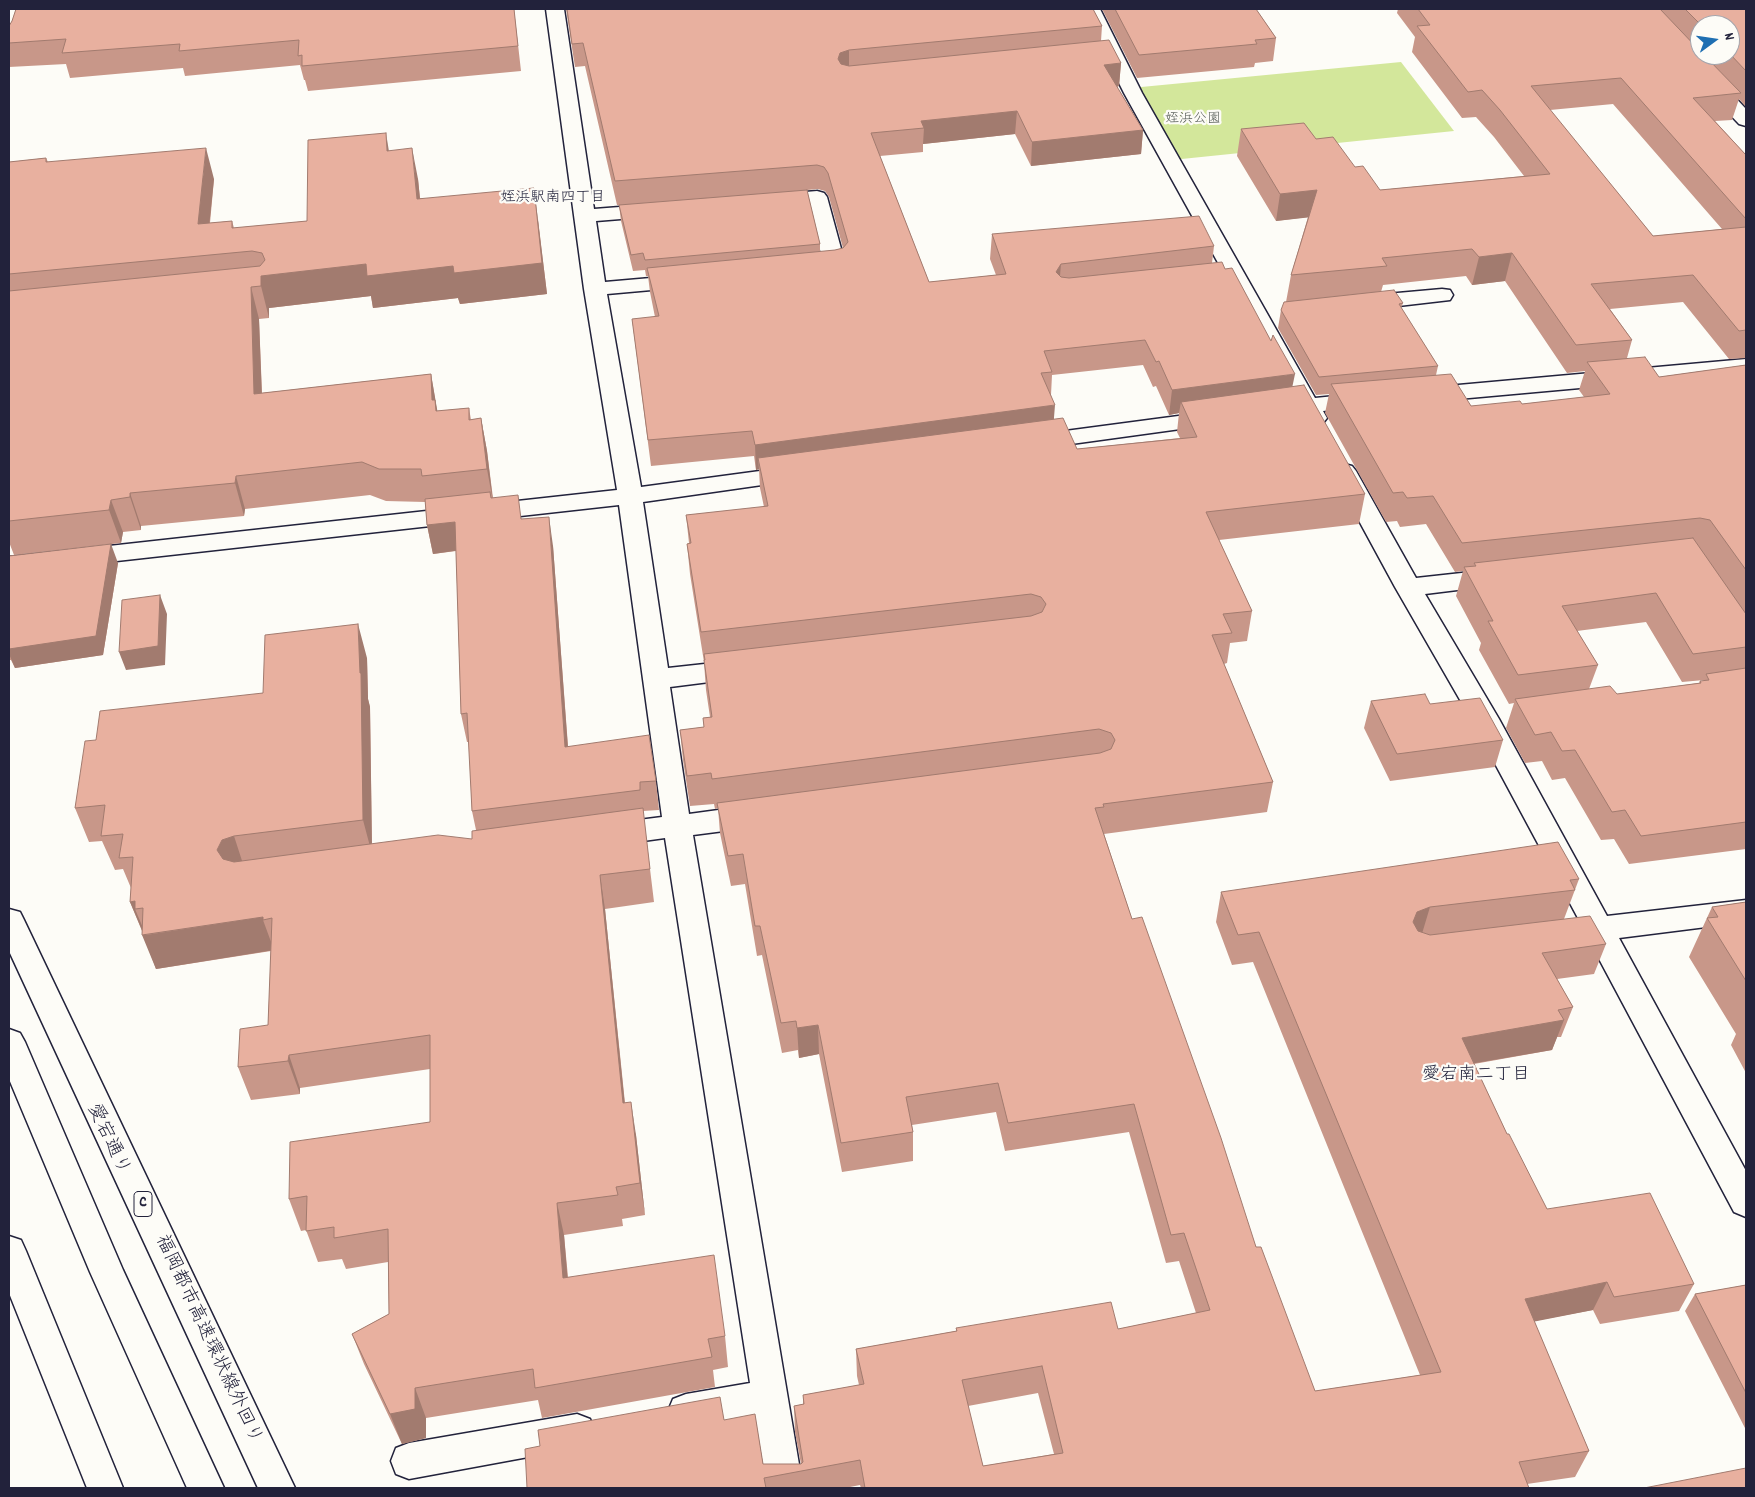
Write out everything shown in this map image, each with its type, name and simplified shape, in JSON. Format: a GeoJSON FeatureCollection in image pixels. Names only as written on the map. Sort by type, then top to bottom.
{"type":"FeatureCollection","features":[{"type":"Feature","properties":{"kind":"main road"},"geometry":{"type":"LineString","coordinates":[[555,9],[595,289],[630,496],[677,826],[785,1488]]}},
{"type":"Feature","properties":{"kind":"main road"},"geometry":{"type":"LineString","coordinates":[[1091,9],[1103,56],[1227,278],[1267,313],[1308,405],[1408,587],[1485,719],[1746,1202]]}},
{"type":"Feature","properties":{"kind":"main road"},"geometry":{"type":"LineString","coordinates":[[1700,71],[1746,120]]}},
{"type":"Feature","properties":{"kind":"main road"},"geometry":{"type":"LineString","coordinates":[[750,203],[817,197],[836,267],[797,271]]}},
{"type":"Feature","properties":{"kind":"main road"},"geometry":{"type":"LineString","coordinates":[[585,216],[682,208]]}},
{"type":"Feature","properties":{"kind":"main road"},"geometry":{"type":"LineString","coordinates":[[595,289],[701,280]]}},
{"type":"Feature","properties":{"kind":"main road"},"geometry":{"type":"LineString","coordinates":[[1345,305],[1442,295]]}},
{"type":"Feature","properties":{"kind":"main road"},"geometry":{"type":"LineString","coordinates":[[1013,445],[1308,405],[1746,366]]}},
{"type":"Feature","properties":{"kind":"main road"},"geometry":{"type":"LineString","coordinates":[[9,565],[630,496],[817,471]]}},
{"type":"Feature","properties":{"kind":"main road"},"geometry":{"type":"LineString","coordinates":[[1408,587],[1525,574]]}},
{"type":"Feature","properties":{"kind":"main road"},"geometry":{"type":"LineString","coordinates":[[656,679],[764,666]]}},
{"type":"Feature","properties":{"kind":"main road"},"geometry":{"type":"LineString","coordinates":[[1485,719],[1514,715]]}},
{"type":"Feature","properties":{"kind":"main road"},"geometry":{"type":"LineString","coordinates":[[579,839],[784,812]]}},
{"type":"Feature","properties":{"kind":"main road"},"geometry":{"type":"LineString","coordinates":[[1559,934],[1746,912]]}},
{"type":"Feature","properties":{"kind":"main road","name":"福岡都市高速環状線外回り"},"geometry":{"type":"LineString","coordinates":[[9,920],[277,1488]]}},
{"type":"Feature","properties":{"kind":"main road","name":"愛宕通り"},"geometry":{"type":"LineString","coordinates":[[9,928],[268,1488]]}},
{"type":"Feature","properties":{"kind":"main road"},"geometry":{"type":"LineString","coordinates":[[9,1042],[107,1272],[206,1488]]}},
{"type":"Feature","properties":{"kind":"main road"},"geometry":{"type":"LineString","coordinates":[[9,1249],[106,1488]]}},
{"type":"Feature","properties":{"kind":"main road"},"geometry":{"type":"LineString","coordinates":[[653,1417],[770,1396]]}},
{"type":"Feature","properties":{"kind":"main road"},"geometry":{"type":"LineString","coordinates":[[409,1461],[604,1426]]}},
{"type":"Feature","properties":{"kind":"green space","name":"姪浜公園"},"geometry":{"type":"Polygon","coordinates":[[[1401,62],[1454,131],[1172,160],[1131,88],[1401,62]]]}},
{"type":"Feature","properties":{"kind":"building"},"geometry":{"type":"Polygon","coordinates":[[[16,9],[514,9],[518,46],[302,66],[302,55],[298,56],[299,40],[179,51],[180,44],[62,53],[66,39],[9,43],[9,26],[16,9]]]}},
{"type":"Feature","properties":{"kind":"building"},"geometry":{"type":"Polygon","coordinates":[[[567,9],[1093,9],[1102,26],[849,50],[840,53],[838,59],[841,64],[849,66],[1109,40],[1121,63],[1104,65],[1143,130],[1032,142],[1017,111],[921,121],[924,128],[871,133],[929,282],[1006,274],[992,234],[1199,216],[1214,246],[1061,264],[1056,272],[1061,277],[1069,278],[1222,262],[1225,269],[1232,268],[1271,341],[1273,335],[1295,374],[1172,390],[1159,361],[1156,362],[1145,340],[1044,351],[1052,372],[1041,373],[1055,405],[755,445],[752,431],[648,440],[632,319],[659,316],[647,268],[835,250],[843,248],[848,242],[828,173],[824,167],[817,165],[615,181],[583,43],[572,44],[567,9]]]}},
{"type":"Feature","properties":{"kind":"building"},"geometry":{"type":"Polygon","coordinates":[[[1115,9],[1256,9],[1276,38],[1255,40],[1257,44],[1139,55],[1115,9]]]}},
{"type":"Feature","properties":{"kind":"building"},"geometry":{"type":"Polygon","coordinates":[[[1418,9],[1660,9],[1690,40],[1690,65],[1714,65],[1741,93],[1693,98],[1746,155],[1746,219],[1621,78],[1531,86],[1653,236],[1746,227],[1746,330],[1739,331],[1693,275],[1591,284],[1632,340],[1576,345],[1512,253],[1479,257],[1472,249],[1382,258],[1387,266],[1291,275],[1317,190],[1280,194],[1241,129],[1304,123],[1316,139],[1333,137],[1355,167],[1363,166],[1380,190],[1550,174],[1482,90],[1468,92],[1417,26],[1430,25],[1418,9]]]}},
{"type":"Feature","properties":{"kind":"building"},"geometry":{"type":"Polygon","coordinates":[[[1685,9],[1746,9],[1746,71],[1740,65],[1740,15],[1691,15],[1685,9]]]}},
{"type":"Feature","properties":{"kind":"building"},"geometry":{"type":"Polygon","coordinates":[[[386,133],[387,151],[412,148],[417,199],[534,188],[542,263],[454,273],[453,266],[367,276],[366,264],[261,276],[261,286],[251,287],[254,394],[431,374],[432,400],[435,400],[436,411],[469,408],[469,420],[481,418],[487,469],[422,476],[421,469],[379,469],[362,462],[236,476],[235,483],[130,493],[130,497],[111,500],[109,510],[9,521],[9,291],[260,266],[265,260],[262,253],[252,251],[9,274],[9,162],[46,158],[46,162],[206,148],[198,224],[232,221],[232,228],[307,221],[308,140],[386,133]]]}},
{"type":"Feature","properties":{"kind":"building"},"geometry":{"type":"Polygon","coordinates":[[[807,190],[820,244],[645,260],[643,253],[631,255],[619,205],[807,190]]]}},
{"type":"Feature","properties":{"kind":"building"},"geometry":{"type":"Polygon","coordinates":[[[1394,290],[1403,303],[1399,304],[1438,366],[1319,377],[1281,310],[1284,302],[1394,290]]]}},
{"type":"Feature","properties":{"kind":"building"},"geometry":{"type":"Polygon","coordinates":[[[1645,357],[1659,377],[1746,365],[1746,570],[1710,520],[1700,518],[1462,543],[1433,496],[1407,498],[1403,492],[1393,493],[1331,384],[1451,374],[1471,406],[1520,401],[1522,404],[1610,394],[1587,362],[1645,357]]]}},
{"type":"Feature","properties":{"kind":"building"},"geometry":{"type":"Polygon","coordinates":[[[1304,385],[1365,494],[1206,512],[1252,611],[1223,614],[1232,633],[1212,635],[1273,782],[1103,804],[1104,807],[1095,808],[1132,919],[1142,917],[1221,1138],[1256,1247],[1261,1247],[1315,1391],[1441,1372],[1259,932],[1238,935],[1221,892],[1558,842],[1579,879],[1570,880],[1575,890],[1430,907],[1417,912],[1413,922],[1418,931],[1430,935],[1590,916],[1606,944],[1542,953],[1573,1007],[1558,1010],[1564,1020],[1462,1038],[1507,1134],[1509,1134],[1547,1209],[1650,1193],[1694,1284],[1614,1297],[1607,1282],[1525,1299],[1589,1451],[1519,1462],[1529,1488],[865,1488],[860,1460],[764,1478],[766,1488],[527,1488],[525,1449],[540,1446],[538,1430],[720,1397],[724,1420],[755,1414],[763,1464],[801,1464],[803,1462],[794,1406],[804,1404],[803,1395],[864,1384],[856,1349],[957,1331],[956,1328],[1111,1302],[1118,1329],[1210,1310],[1184,1233],[1171,1235],[1134,1104],[1008,1123],[998,1083],[906,1097],[913,1132],[841,1143],[818,1025],[797,1028],[796,1021],[781,1023],[760,926],[755,926],[743,854],[728,856],[717,803],[1100,753],[1111,749],[1115,740],[1111,733],[1099,729],[712,779],[711,773],[687,776],[680,730],[704,727],[703,718],[712,717],[704,654],[1031,616],[1042,612],[1046,604],[1041,597],[1031,594],[701,632],[687,544],[691,543],[686,515],[768,506],[758,458],[1063,418],[1077,449],[1197,437],[1181,402],[1304,385]],[[1042,1366],[962,1380],[983,1466],[1063,1453],[1042,1366]]]}},
{"type":"Feature","properties":{"kind":"building"},"geometry":{"type":"Polygon","coordinates":[[[490,492],[491,498],[518,495],[521,519],[549,517],[565,747],[649,735],[656,781],[640,782],[640,790],[472,811],[467,713],[461,714],[455,522],[427,525],[425,499],[490,492]]]}},
{"type":"Feature","properties":{"kind":"building"},"geometry":{"type":"Polygon","coordinates":[[[1693,538],[1746,614],[1746,647],[1693,654],[1656,593],[1562,606],[1598,665],[1518,675],[1488,621],[1493,621],[1464,567],[1476,566],[1474,563],[1693,538]]]}},
{"type":"Feature","properties":{"kind":"building"},"geometry":{"type":"Polygon","coordinates":[[[111,544],[96,636],[9,649],[9,556],[111,544]]]}},
{"type":"Feature","properties":{"kind":"building"},"geometry":{"type":"Polygon","coordinates":[[[160,595],[158,646],[119,652],[122,600],[160,595]]]}},
{"type":"Feature","properties":{"kind":"building"},"geometry":{"type":"Polygon","coordinates":[[[358,624],[361,673],[363,820],[234,836],[222,840],[217,850],[223,859],[234,862],[438,835],[472,839],[472,831],[643,808],[650,869],[600,875],[623,1103],[631,1102],[640,1183],[616,1187],[618,1195],[557,1203],[563,1278],[714,1255],[725,1336],[708,1339],[712,1357],[535,1388],[533,1369],[415,1388],[415,1409],[390,1414],[352,1334],[389,1314],[388,1229],[334,1238],[334,1227],[306,1231],[307,1196],[289,1199],[290,1142],[430,1122],[430,1035],[289,1055],[288,1061],[238,1067],[240,1029],[268,1025],[272,918],[263,920],[263,917],[142,935],[143,908],[135,909],[135,901],[130,902],[133,857],[119,858],[123,834],[101,836],[105,805],[75,808],[85,741],[96,740],[100,711],[263,693],[265,635],[358,624]]]}},
{"type":"Feature","properties":{"kind":"building"},"geometry":{"type":"Polygon","coordinates":[[[1746,668],[1746,822],[1641,836],[1625,810],[1612,812],[1575,750],[1562,751],[1551,732],[1535,735],[1515,699],[1610,686],[1617,694],[1701,683],[1700,681],[1709,680],[1706,674],[1746,668]]]}},
{"type":"Feature","properties":{"kind":"building"},"geometry":{"type":"Polygon","coordinates":[[[1425,694],[1430,704],[1480,698],[1503,740],[1397,754],[1371,701],[1425,694]]]}},
{"type":"Feature","properties":{"kind":"building"},"geometry":{"type":"Polygon","coordinates":[[[1746,902],[1746,981],[1707,918],[1718,917],[1712,907],[1746,902]]]}},
{"type":"Feature","properties":{"kind":"building"},"geometry":{"type":"Polygon","coordinates":[[[1746,1285],[1746,1393],[1695,1294],[1746,1285]]]}},
{"type":"Feature","properties":{"kind":"building"},"geometry":{"type":"Polygon","coordinates":[[[1746,1468],[1746,1488],[1644,1488],[1746,1468]]]}},
{"type":"Feature","properties":{"kind":"district","name":"姪浜駅南四丁目"},"geometry":{"type":"Point","coordinates":[553,199]}},
{"type":"Feature","properties":{"kind":"district","name":"愛宕南二丁目"},"geometry":{"type":"Point","coordinates":[1476,1077]}}]}
